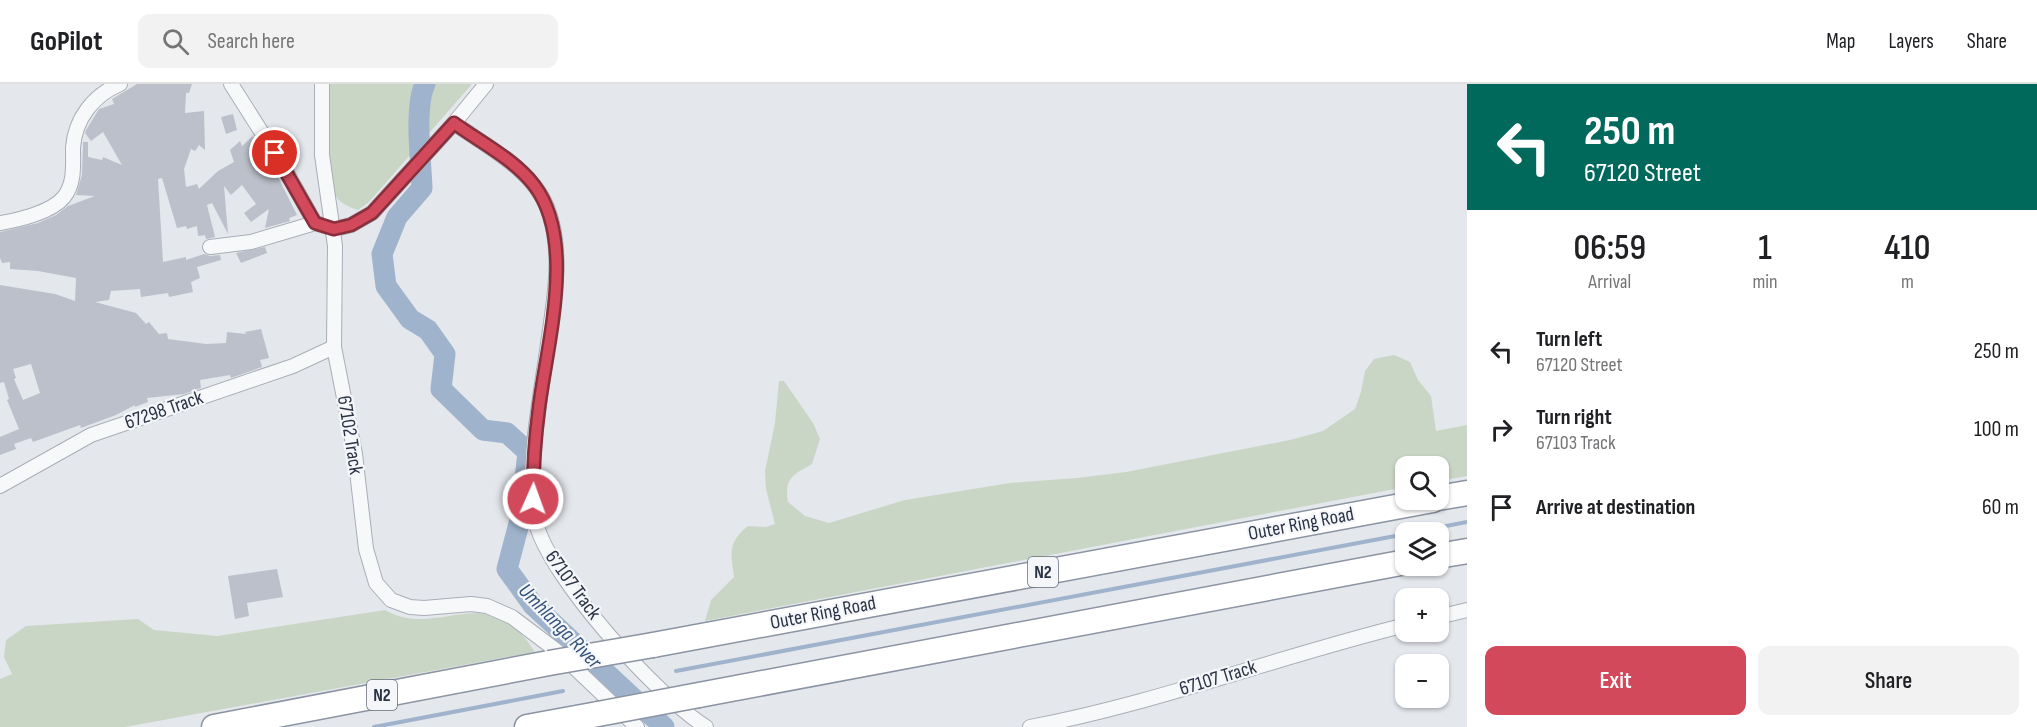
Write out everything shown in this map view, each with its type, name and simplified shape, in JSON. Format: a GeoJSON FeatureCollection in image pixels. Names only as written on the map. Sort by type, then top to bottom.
{"type":"FeatureCollection","features":[{"type":"Feature","properties":{"kind":"highway"},"geometry":{"type":"LineString","coordinates":[[1449,496],[1467,493]]}},
{"type":"Feature","properties":{"kind":"highway","name":"Outer Ring Road"},"geometry":{"type":"LineString","coordinates":[[214,727],[553,657],[653,645],[1395,507]]}},
{"type":"Feature","properties":{"kind":"highway"},"geometry":{"type":"LineString","coordinates":[[1449,554],[1467,551]]}},
{"type":"Feature","properties":{"kind":"highway"},"geometry":{"type":"LineString","coordinates":[[527,727],[1395,564]]}},
{"type":"Feature","properties":{"kind":"street"},"geometry":{"type":"LineString","coordinates":[[0,223],[23,220],[62,199],[68,190],[74,169],[74,145],[81,117],[105,92],[120,84]]}},
{"type":"Feature","properties":{"kind":"street"},"geometry":{"type":"LineString","coordinates":[[231,84],[283,166],[315,223]]}},
{"type":"Feature","properties":{"kind":"street","name":"67102 Track"},"geometry":{"type":"LineString","coordinates":[[322,84],[322,155],[334,229],[334,347],[355,454],[370,570],[380,588],[391,600],[410,607],[471,604],[500,611],[530,628],[553,657],[638,727]]}},
{"type":"Feature","properties":{"kind":"street"},"geometry":{"type":"LineString","coordinates":[[210,247],[259,240],[315,223],[334,229],[351,225],[372,213],[454,123],[486,84]]}},
{"type":"Feature","properties":{"kind":"street","name":"67107 Track"},"geometry":{"type":"LineString","coordinates":[[454,123],[529,179],[547,207],[554,233],[556,253],[554,302],[538,411],[533,481],[537,523],[545,547],[559,571],[634,661],[691,718],[706,727]]}},
{"type":"Feature","properties":{"kind":"street","name":"67298 Track"},"geometry":{"type":"LineString","coordinates":[[0,486],[91,435],[293,366],[334,347]]}},
{"type":"Feature","properties":{"kind":"street"},"geometry":{"type":"LineString","coordinates":[[1449,614],[1467,610]]}},
{"type":"Feature","properties":{"kind":"street","name":"67107 Track"},"geometry":{"type":"LineString","coordinates":[[1030,727],[1126,706],[1265,663],[1395,628]]}},
{"type":"Feature","properties":{"kind":"green space"},"geometry":{"type":"Polygon","coordinates":[[[328,84],[472,84],[369,202],[358,210],[347,206],[337,198],[330,181],[327,154],[328,84]]]}},
{"type":"Feature","properties":{"kind":"green space"},"geometry":{"type":"Polygon","coordinates":[[[1394,355],[1410,362],[1418,380],[1431,396],[1436,431],[1467,425],[1467,476],[1449,479],[1449,456],[1395,456],[1395,489],[705,621],[711,600],[734,577],[732,549],[741,532],[748,526],[766,527],[775,524],[766,489],[765,471],[775,423],[779,381],[784,381],[813,423],[820,439],[812,464],[791,478],[787,487],[788,502],[805,516],[829,523],[905,500],[1010,483],[1126,472],[1290,440],[1323,431],[1355,409],[1365,371],[1374,359],[1394,355]]]}},
{"type":"Feature","properties":{"kind":"green space"},"geometry":{"type":"Polygon","coordinates":[[[385,610],[405,618],[424,619],[480,613],[498,618],[517,630],[535,652],[125,727],[0,727],[0,679],[12,674],[4,657],[6,640],[26,626],[138,619],[154,630],[217,636],[385,610]]]}},
{"type":"Feature","properties":{"kind":"building"},"geometry":{"type":"Polygon","coordinates":[[[137,84],[192,84],[189,93],[186,93],[185,113],[204,111],[205,150],[199,145],[195,151],[191,149],[184,169],[186,187],[197,184],[199,189],[218,171],[234,162],[230,150],[240,141],[242,146],[253,136],[275,171],[297,215],[289,218],[290,221],[265,228],[269,209],[251,222],[244,213],[256,204],[242,185],[231,195],[224,186],[228,234],[212,203],[207,205],[215,237],[206,239],[205,235],[198,236],[197,226],[187,229],[186,226],[177,228],[162,178],[158,179],[163,262],[186,257],[186,260],[204,254],[220,255],[221,260],[197,267],[200,278],[191,282],[193,292],[169,297],[168,293],[141,297],[140,289],[111,291],[109,300],[95,302],[136,313],[146,324],[149,322],[159,334],[167,333],[168,339],[206,344],[226,343],[227,332],[246,334],[245,332],[261,329],[269,358],[260,360],[262,367],[231,378],[230,375],[200,380],[201,388],[184,394],[147,398],[148,402],[135,407],[135,405],[81,428],[80,425],[33,442],[31,438],[14,444],[16,449],[0,455],[0,437],[19,429],[7,400],[9,399],[4,382],[0,383],[0,285],[55,294],[75,301],[76,278],[38,271],[10,269],[10,262],[2,263],[0,258],[0,232],[38,223],[56,215],[68,206],[95,196],[76,195],[82,175],[83,142],[88,142],[88,157],[102,160],[103,157],[122,165],[103,132],[91,141],[85,133],[99,109],[114,104],[112,99],[137,84]],[[31,364],[13,369],[16,378],[14,379],[23,400],[40,393],[31,364]]]}},
{"type":"Feature","properties":{"kind":"building"},"geometry":{"type":"Polygon","coordinates":[[[233,114],[237,130],[226,134],[221,117],[233,114]]]}},
{"type":"Feature","properties":{"kind":"building"},"geometry":{"type":"Polygon","coordinates":[[[265,247],[267,253],[241,263],[236,253],[265,247]]]}},
{"type":"Feature","properties":{"kind":"building"},"geometry":{"type":"Polygon","coordinates":[[[277,569],[283,597],[247,603],[249,616],[235,619],[228,576],[277,569]]]}},
{"type":"Feature","properties":{"kind":"waterway","name":"Umhlanga River"},"geometry":{"type":"LineString","coordinates":[[425,84],[419,120],[422,188],[397,217],[382,254],[386,286],[410,319],[428,330],[445,354],[441,389],[483,430],[507,433],[528,452],[521,516],[507,569],[533,605],[664,727]]}},
{"type":"Feature","properties":{"kind":"waterway"},"geometry":{"type":"LineString","coordinates":[[1449,525],[1467,522]]}},
{"type":"Feature","properties":{"kind":"waterway"},"geometry":{"type":"LineString","coordinates":[[676,671],[1395,536]]}},
{"type":"Feature","properties":{"kind":"waterway"},"geometry":{"type":"LineString","coordinates":[[602,684],[617,683]]}},
{"type":"Feature","properties":{"kind":"waterway"},"geometry":{"type":"LineString","coordinates":[[374,727],[563,691]]}},
{"type":"Feature","properties":{"kind":"route"},"geometry":{"type":"LineString","coordinates":[[275,153],[315,223],[334,229],[351,225],[372,213],[454,123],[517,168],[535,186],[542,196],[551,219],[556,253],[556,277],[538,411],[533,499]]}}]}
